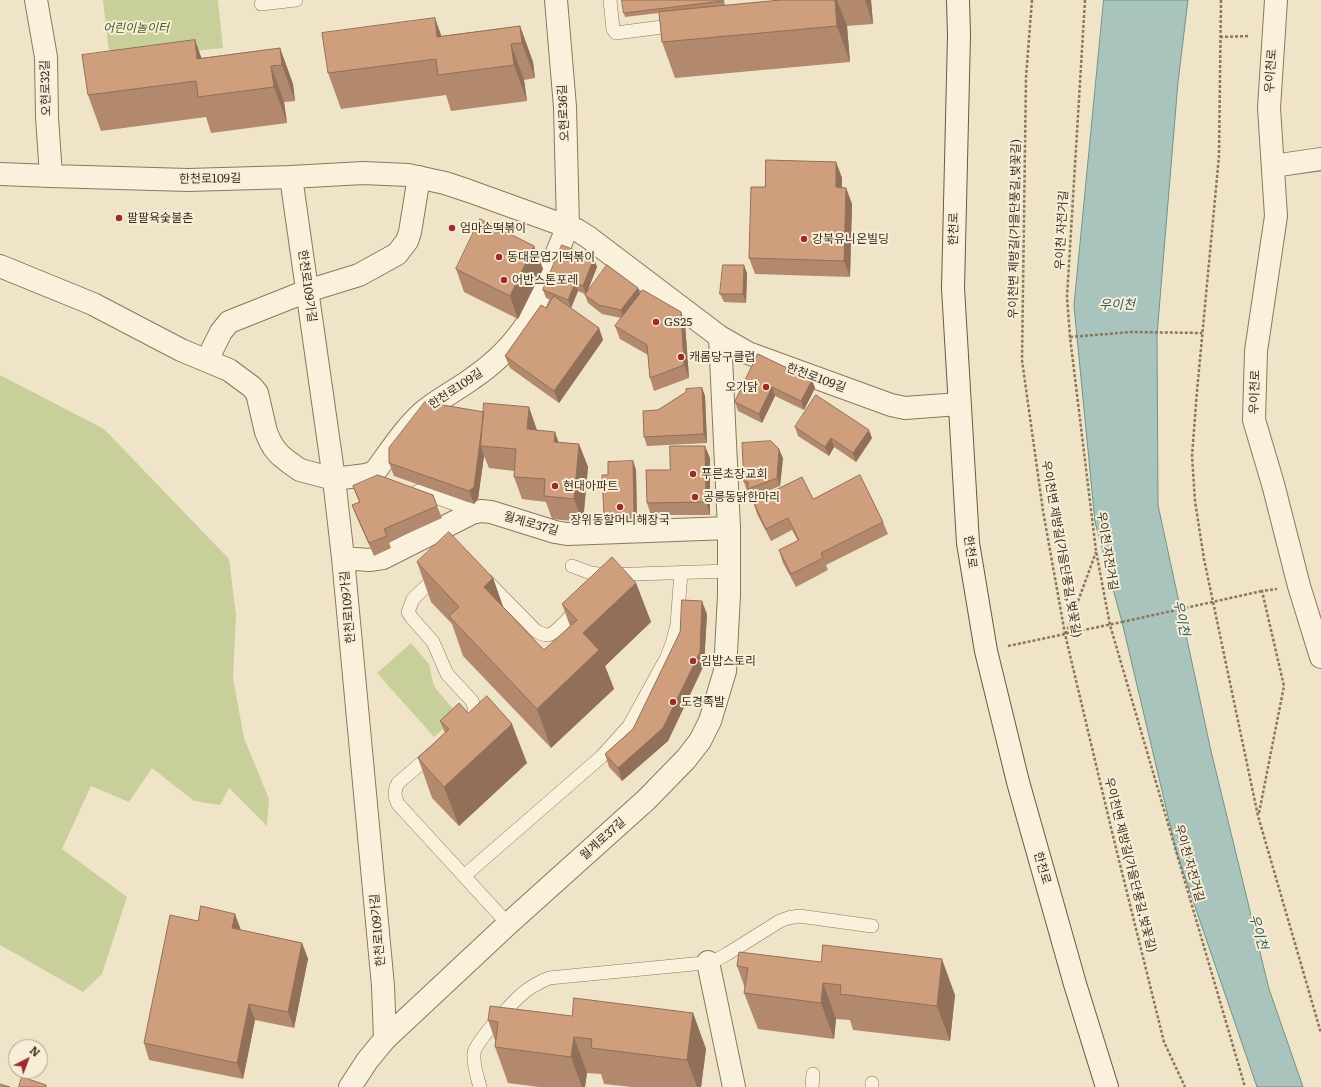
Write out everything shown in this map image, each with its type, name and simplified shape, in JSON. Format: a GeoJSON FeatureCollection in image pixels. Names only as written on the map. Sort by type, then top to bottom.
{"type":"FeatureCollection","features":[{"type":"Feature","properties":{"kind":"street","name":"오현로32길"},"geometry":{"type":"LineString","coordinates":[[36,0],[46,57],[47,117],[51,176]]}},
{"type":"Feature","properties":{"kind":"street","name":"오현로36길"},"geometry":{"type":"LineString","coordinates":[[556,0],[565,106],[568,226]]}},
{"type":"Feature","properties":{"kind":"street","name":"한천로"},"geometry":{"type":"LineString","coordinates":[[958,0],[959,35],[953,288],[968,543],[986,651],[1018,782],[1075,984],[1107,1087]]}},
{"type":"Feature","properties":{"kind":"street","name":"우이천로"},"geometry":{"type":"LineString","coordinates":[[1276,0],[1269,108],[1276,216],[1256,352],[1254,420],[1273,484],[1299,586],[1321,657]]}},
{"type":"Feature","properties":{"kind":"street"},"geometry":{"type":"LineString","coordinates":[[1273,166],[1321,159]]}},
{"type":"Feature","properties":{"kind":"street","name":"한천로109길"},"geometry":{"type":"LineString","coordinates":[[0,174],[188,180],[363,173],[419,177],[468,190],[568,226],[588,237],[720,337],[748,353],[891,405],[905,408],[959,404]]}},
{"type":"Feature","properties":{"kind":"street","name":"한천로109가길"},"geometry":{"type":"LineString","coordinates":[[291,177],[334,479],[343,558],[383,986],[385,1039]]}},
{"type":"Feature","properties":{"kind":"street"},"geometry":{"type":"LineString","coordinates":[[207,360],[221,332],[229,322],[307,291],[359,275],[397,254],[407,241],[410,232],[419,177]]}},
{"type":"Feature","properties":{"kind":"street","name":"한천로109길"},"geometry":{"type":"LineString","coordinates":[[0,266],[93,304],[181,350],[229,370],[252,387],[257,393],[266,432],[274,448],[280,455],[300,470],[334,479],[376,477],[377,469],[414,420],[422,412],[473,379],[493,363],[521,333],[528,322],[568,226]]}},
{"type":"Feature","properties":{"kind":"street","name":"월계로37길"},"geometry":{"type":"LineString","coordinates":[[350,1087],[367,1061],[385,1039],[508,924],[646,800],[686,759],[700,741],[710,721],[725,671],[729,570],[729,528],[720,337]]}},
{"type":"Feature","properties":{"kind":"street"},"geometry":{"type":"LineString","coordinates":[[343,558],[369,560],[383,558],[477,512]]}},
{"type":"Feature","properties":{"kind":"street","name":"월계로37길"},"geometry":{"type":"LineString","coordinates":[[477,512],[491,512],[555,532],[567,534],[729,528]]}},
{"type":"Feature","properties":{"kind":"street"},"geometry":{"type":"LineString","coordinates":[[708,962],[734,1087]]}},
{"type":"Feature","properties":{"kind":"lane"},"geometry":{"type":"LineString","coordinates":[[261,4],[296,0]]}},
{"type":"Feature","properties":{"kind":"lane"},"geometry":{"type":"LineString","coordinates":[[614,1],[613,29],[616,34],[693,23]]}},
{"type":"Feature","properties":{"kind":"lane","name":"월계로37길"},"geometry":{"type":"LineString","coordinates":[[405,487],[477,512]]}},
{"type":"Feature","properties":{"kind":"lane"},"geometry":{"type":"LineString","coordinates":[[572,566],[591,573],[612,574],[729,570]]}},
{"type":"Feature","properties":{"kind":"lane"},"geometry":{"type":"LineString","coordinates":[[444,569],[413,599],[408,612],[433,642],[447,674],[472,701],[475,709],[472,718],[460,730]]}},
{"type":"Feature","properties":{"kind":"lane"},"geometry":{"type":"LineString","coordinates":[[477,572],[536,631],[542,635],[555,632],[586,600]]}},
{"type":"Feature","properties":{"kind":"lane"},"geometry":{"type":"LineString","coordinates":[[464,876],[601,757],[629,726],[666,659],[672,644],[677,625],[681,572]]}},
{"type":"Feature","properties":{"kind":"lane"},"geometry":{"type":"LineString","coordinates":[[602,585],[612,574]]}},
{"type":"Feature","properties":{"kind":"lane"},"geometry":{"type":"LineString","coordinates":[[443,744],[398,783],[395,789],[394,797],[398,804],[508,924]]}},
{"type":"Feature","properties":{"kind":"lane"},"geometry":{"type":"LineString","coordinates":[[480,1087],[474,1058],[474,1052],[479,1042],[519,996],[538,983],[549,978],[708,962],[727,954],[780,921],[799,916],[872,926]]}},
{"type":"Feature","properties":{"kind":"path","name":"우이천변 제방길(가을단풍길,벚꽃길)"},"geometry":{"type":"LineString","coordinates":[[1032,0],[1026,77],[1022,360],[1043,511],[1066,634],[1112,832],[1164,1042],[1185,1087]]}},
{"type":"Feature","properties":{"kind":"path","name":"우이천 자전거길"},"geometry":{"type":"LineString","coordinates":[[1086,0],[1067,297],[1070,337],[1096,551],[1110,625],[1245,1087]]}},
{"type":"Feature","properties":{"kind":"path"},"geometry":{"type":"LineString","coordinates":[[1221,0],[1219,156],[1192,456],[1195,501],[1204,559],[1258,816],[1321,1033]]}},
{"type":"Feature","properties":{"kind":"path"},"geometry":{"type":"LineString","coordinates":[[1220,37],[1274,35]]}},
{"type":"Feature","properties":{"kind":"path"},"geometry":{"type":"LineString","coordinates":[[1070,337],[1131,332],[1202,333]]}},
{"type":"Feature","properties":{"kind":"path"},"geometry":{"type":"LineString","coordinates":[[1066,634],[1096,551]]}},
{"type":"Feature","properties":{"kind":"path"},"geometry":{"type":"LineString","coordinates":[[986,651],[1262,591],[1284,686],[1258,816]]}},
{"type":"Feature","properties":{"kind":"green space","name":"어린이놀이터"},"geometry":{"type":"Polygon","coordinates":[[[103,0],[218,0],[223,48],[110,60],[103,0]]]}},
{"type":"Feature","properties":{"kind":"green space"},"geometry":{"type":"Polygon","coordinates":[[[0,375],[104,429],[229,559],[236,615],[233,678],[244,738],[269,799],[267,826],[229,788],[220,805],[194,801],[152,768],[129,802],[91,786],[62,849],[127,897],[102,974],[83,992],[0,945],[0,375]]]}},
{"type":"Feature","properties":{"kind":"green space"},"geometry":{"type":"Polygon","coordinates":[[[411,643],[429,664],[433,683],[436,689],[455,711],[452,721],[434,737],[377,673],[411,643]]]}},
{"type":"Feature","properties":{"kind":"water","name":"우이천"},"geometry":{"type":"Polygon","coordinates":[[[1104,0],[1188,0],[1178,82],[1157,335],[1158,505],[1211,751],[1269,989],[1303,1087],[1257,1087],[1177,854],[1122,622],[1095,522],[1074,306],[1104,0]]]}},
{"type":"Feature","properties":{"kind":"building"},"geometry":{"type":"Polygon","coordinates":[[[622,0],[723,0],[723,1],[624,13],[622,0]]]}},
{"type":"Feature","properties":{"kind":"building"},"geometry":{"type":"Polygon","coordinates":[[[781,0],[835,0],[837,26],[662,42],[659,12],[781,0]]]}},
{"type":"Feature","properties":{"kind":"building"},"geometry":{"type":"Polygon","coordinates":[[[435,18],[437,37],[520,26],[522,43],[511,44],[514,65],[438,75],[436,59],[328,73],[322,33],[435,18]]]}},
{"type":"Feature","properties":{"kind":"building"},"geometry":{"type":"Polygon","coordinates":[[[195,40],[197,59],[280,48],[282,65],[271,66],[274,87],[198,97],[196,81],[88,95],[82,55],[195,40]]]}},
{"type":"Feature","properties":{"kind":"building","name":"강북유니온빌딩"},"geometry":{"type":"Polygon","coordinates":[[[766,160],[836,162],[836,187],[846,188],[844,261],[749,258],[751,187],[765,187],[766,160]]]}},
{"type":"Feature","properties":{"kind":"building"},"geometry":{"type":"Polygon","coordinates":[[[480,219],[534,246],[510,296],[456,269],[480,219]]]}},
{"type":"Feature","properties":{"kind":"building"},"geometry":{"type":"Polygon","coordinates":[[[562,245],[594,258],[583,286],[575,283],[568,300],[543,290],[562,245]]]}},
{"type":"Feature","properties":{"kind":"building"},"geometry":{"type":"Polygon","coordinates":[[[607,265],[638,288],[621,310],[599,305],[585,295],[607,265]]]}},
{"type":"Feature","properties":{"kind":"building"},"geometry":{"type":"Polygon","coordinates":[[[723,265],[744,265],[743,294],[720,294],[723,265]]]}},
{"type":"Feature","properties":{"kind":"building"},"geometry":{"type":"Polygon","coordinates":[[[643,290],[681,312],[684,365],[650,378],[647,345],[615,326],[643,290]]]}},
{"type":"Feature","properties":{"kind":"building"},"geometry":{"type":"Polygon","coordinates":[[[554,296],[599,328],[554,391],[505,356],[541,305],[546,308],[554,296]]]}},
{"type":"Feature","properties":{"kind":"building"},"geometry":{"type":"Polygon","coordinates":[[[758,354],[812,380],[801,401],[772,387],[759,414],[735,402],[758,354]]]}},
{"type":"Feature","properties":{"kind":"building"},"geometry":{"type":"Polygon","coordinates":[[[702,388],[704,434],[644,437],[643,411],[658,410],[686,392],[686,389],[702,388]]]}},
{"type":"Feature","properties":{"kind":"building"},"geometry":{"type":"Polygon","coordinates":[[[816,395],[869,430],[853,453],[831,438],[825,447],[795,427],[816,395]]]}},
{"type":"Feature","properties":{"kind":"building"},"geometry":{"type":"Polygon","coordinates":[[[425,402],[484,412],[474,487],[469,491],[389,463],[389,448],[425,402]]]}},
{"type":"Feature","properties":{"kind":"building"},"geometry":{"type":"Polygon","coordinates":[[[484,403],[529,407],[527,429],[555,432],[554,442],[579,444],[574,499],[544,496],[545,479],[514,477],[516,449],[481,446],[484,403]]]}},
{"type":"Feature","properties":{"kind":"building"},"geometry":{"type":"Polygon","coordinates":[[[771,441],[779,449],[777,478],[748,489],[748,482],[744,482],[742,443],[771,441]]]}},
{"type":"Feature","properties":{"kind":"building"},"geometry":{"type":"Polygon","coordinates":[[[670,446],[705,446],[706,502],[647,503],[646,470],[670,470],[670,446]]]}},
{"type":"Feature","properties":{"kind":"building"},"geometry":{"type":"Polygon","coordinates":[[[633,461],[634,515],[604,516],[602,475],[608,475],[608,462],[633,461]]]}},
{"type":"Feature","properties":{"kind":"building"},"geometry":{"type":"Polygon","coordinates":[[[378,475],[433,495],[437,506],[384,529],[387,536],[369,543],[352,505],[360,502],[353,486],[378,475]]]}},
{"type":"Feature","properties":{"kind":"building"},"geometry":{"type":"Polygon","coordinates":[[[860,475],[883,522],[821,553],[823,558],[791,574],[779,550],[799,540],[788,518],[766,529],[753,501],[802,477],[813,499],[860,475]]]}},
{"type":"Feature","properties":{"kind":"building"},"geometry":{"type":"Polygon","coordinates":[[[449,532],[493,578],[484,587],[544,650],[577,620],[562,604],[612,557],[636,583],[583,633],[599,650],[537,709],[449,616],[459,607],[417,562],[449,532]]]}},
{"type":"Feature","properties":{"kind":"building"},"geometry":{"type":"Polygon","coordinates":[[[682,600],[702,601],[700,652],[663,728],[618,768],[605,754],[633,729],[680,632],[682,600]]]}},
{"type":"Feature","properties":{"kind":"building"},"geometry":{"type":"Polygon","coordinates":[[[487,696],[512,724],[444,787],[418,758],[449,729],[440,721],[459,703],[468,713],[487,696]]]}},
{"type":"Feature","properties":{"kind":"building"},"geometry":{"type":"Polygon","coordinates":[[[201,906],[235,914],[232,928],[302,943],[288,1012],[249,1004],[237,1063],[144,1043],[170,915],[198,921],[201,906]]]}},
{"type":"Feature","properties":{"kind":"building"},"geometry":{"type":"Polygon","coordinates":[[[823,945],[942,959],[937,1006],[840,994],[841,985],[823,983],[821,1003],[744,993],[748,968],[737,966],[739,952],[821,962],[823,945]]]}},
{"type":"Feature","properties":{"kind":"building"},"geometry":{"type":"Polygon","coordinates":[[[574,998],[693,1013],[687,1060],[591,1048],[592,1039],[574,1037],[571,1057],[495,1047],[498,1022],[488,1020],[490,1006],[572,1016],[574,998]]]}},
{"type":"Feature","properties":{"kind":"building"},"geometry":{"type":"Polygon","coordinates":[[[21,1079],[28,1079],[46,1085],[46,1087],[19,1087],[21,1079]]]}},
{"type":"Feature","properties":{"kind":"building"},"geometry":{"type":"Polygon","coordinates":[[[0,1084],[10,1087],[0,1087],[0,1084]]]}},
{"type":"Feature","properties":{"kind":"place","name":"팔팔육숯불촌"},"geometry":{"type":"Point","coordinates":[119,218]}},
{"type":"Feature","properties":{"kind":"place","name":"엄마손떡볶이"},"geometry":{"type":"Point","coordinates":[452,228]}},
{"type":"Feature","properties":{"kind":"place","name":"강북유니온빌딩"},"geometry":{"type":"Point","coordinates":[804,239]}},
{"type":"Feature","properties":{"kind":"place","name":"동대문엽기떡볶이"},"geometry":{"type":"Point","coordinates":[499,257]}},
{"type":"Feature","properties":{"kind":"place","name":"어반스톤포레"},"geometry":{"type":"Point","coordinates":[504,280]}},
{"type":"Feature","properties":{"kind":"place","name":"GS25"},"geometry":{"type":"Point","coordinates":[656,322]}},
{"type":"Feature","properties":{"kind":"place","name":"캐롬당구클럽"},"geometry":{"type":"Point","coordinates":[681,357]}},
{"type":"Feature","properties":{"kind":"place","name":"오가닭"},"geometry":{"type":"Point","coordinates":[766,387]}},
{"type":"Feature","properties":{"kind":"place","name":"푸른초장교회"},"geometry":{"type":"Point","coordinates":[693,474]}},
{"type":"Feature","properties":{"kind":"place","name":"현대아파트"},"geometry":{"type":"Point","coordinates":[555,486]}},
{"type":"Feature","properties":{"kind":"place","name":"공릉동닭한마리"},"geometry":{"type":"Point","coordinates":[695,497]}},
{"type":"Feature","properties":{"kind":"place","name":"장위동할머니해장국"},"geometry":{"type":"Point","coordinates":[620,507]}},
{"type":"Feature","properties":{"kind":"place","name":"김밥스토리"},"geometry":{"type":"Point","coordinates":[693,661]}},
{"type":"Feature","properties":{"kind":"place","name":"도경족발"},"geometry":{"type":"Point","coordinates":[673,702]}}]}
